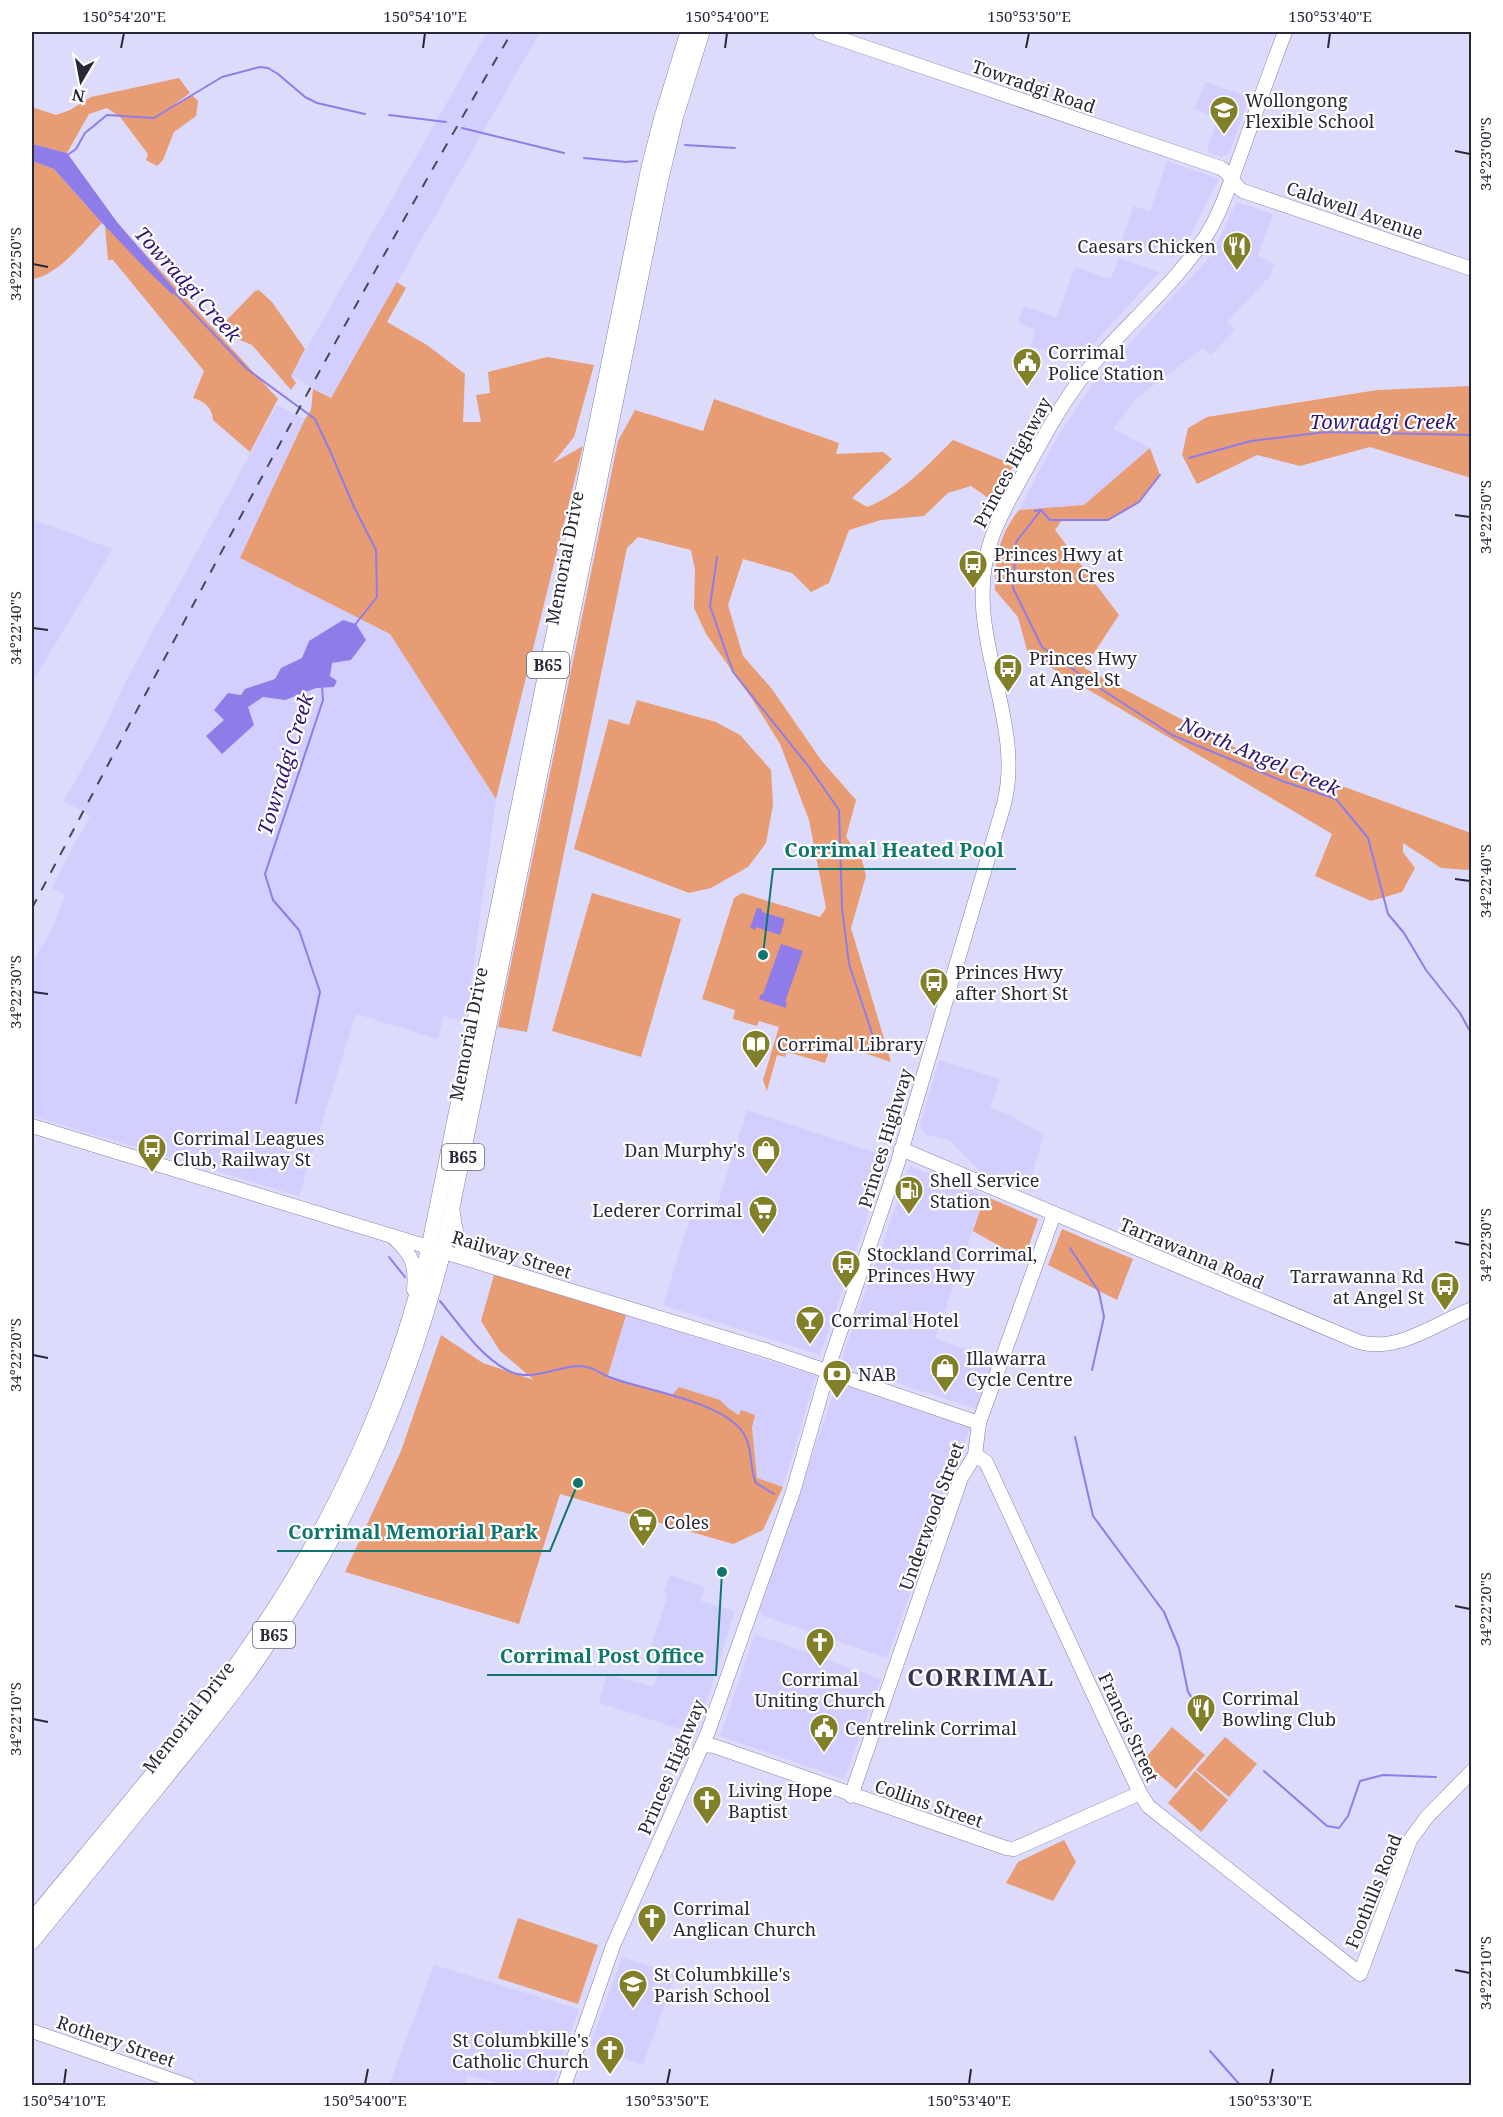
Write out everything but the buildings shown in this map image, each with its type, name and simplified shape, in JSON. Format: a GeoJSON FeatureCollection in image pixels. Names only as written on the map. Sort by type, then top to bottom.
{"type":"FeatureCollection","features":[{"type":"Feature","properties":{"kind":"main road","name":"Memorial Drive"},"geometry":{"type":"LineString","coordinates":[[32,1942],[230,1697],[269,1641],[304,1586],[346,1512],[385,1427],[415,1346],[436,1250],[640,210],[656,136],[686,32]]}},
{"type":"Feature","properties":{"kind":"main road","name":"Memorial Drive"},"geometry":{"type":"LineString","coordinates":[[32,1920],[206,1705],[273,1611],[312,1546],[351,1470],[385,1388],[411,1312],[453,1205],[659,187],[675,119],[702,32]]}},
{"type":"Feature","properties":{"kind":"main road","name":"Towradgi Road"},"geometry":{"type":"LineString","coordinates":[[820,32],[1221,168],[1232,180]]}},
{"type":"Feature","properties":{"kind":"main road","name":"Princes Highway"},"geometry":{"type":"LineString","coordinates":[[564,2085],[613,1946],[703,1744],[793,1492],[828,1371],[901,1149],[1007,789],[1007,746],[982,610],[982,573],[990,540],[1007,503],[1062,404],[1098,358],[1180,270],[1210,229],[1232,180],[1285,32]]}},
{"type":"Feature","properties":{"kind":"main road","name":"Caldwell Avenue"},"geometry":{"type":"LineString","coordinates":[[1232,180],[1236,187],[1243,191],[1472,269]]}},
{"type":"Feature","properties":{"kind":"main road","name":"Railway Street"},"geometry":{"type":"LineString","coordinates":[[32,1126],[828,1371],[979,1423]]}},
{"type":"Feature","properties":{"kind":"main road","name":"Tarrawanna Road"},"geometry":{"type":"LineString","coordinates":[[901,1149],[1368,1345],[1398,1343],[1472,1309]]}},
{"type":"Feature","properties":{"kind":"main road"},"geometry":{"type":"LineString","coordinates":[[453,1205],[454,1225],[460,1244],[468,1254],[482,1264]]}},
{"type":"Feature","properties":{"kind":"main road","name":"Underwood Street"},"geometry":{"type":"LineString","coordinates":[[851,1796],[961,1478],[975,1455],[979,1423],[1054,1214]]}},
{"type":"Feature","properties":{"kind":"main road"},"geometry":{"type":"LineString","coordinates":[[393,1237],[413,1260],[415,1279],[411,1312]]}},
{"type":"Feature","properties":{"kind":"main road","name":"Francis Street"},"geometry":{"type":"LineString","coordinates":[[975,1455],[986,1462],[1148,1806],[1360,1974]]}},
{"type":"Feature","properties":{"kind":"main road","name":"Collins Street"},"geometry":{"type":"LineString","coordinates":[[703,1744],[717,1747],[851,1796],[1014,1849],[1140,1793]]}},
{"type":"Feature","properties":{"kind":"main road","name":"Foothills Road"},"geometry":{"type":"LineString","coordinates":[[1360,1974],[1410,1840],[1427,1817],[1472,1771]]}},
{"type":"Feature","properties":{"kind":"main road","name":"Rothery Street"},"geometry":{"type":"LineString","coordinates":[[32,2031],[189,2085]]}},
{"type":"Feature","properties":{"kind":"shaded area"},"geometry":{"type":"Polygon","coordinates":[[[487,32],[540,32],[331,398],[291,376],[487,32]]]}},
{"type":"Feature","properties":{"kind":"shaded area"},"geometry":{"type":"Polygon","coordinates":[[[179,78],[190,93],[172,106],[192,95],[198,101],[196,116],[174,132],[163,160],[157,166],[146,160],[148,154],[120,117],[107,108],[89,114],[67,153],[32,144],[32,107],[56,115],[70,110],[91,97],[179,78]]]}},
{"type":"Feature","properties":{"kind":"shaded area","name":"Wollongong Flexible School"},"geometry":{"type":"Polygon","coordinates":[[[1205,82],[1249,97],[1229,154],[1222,157],[1207,152],[1217,119],[1195,109],[1205,82]]]}},
{"type":"Feature","properties":{"kind":"shaded area"},"geometry":{"type":"Polygon","coordinates":[[[32,144],[67,153],[117,222],[175,290],[173,295],[102,223],[54,169],[32,161],[32,144]]]}},
{"type":"Feature","properties":{"kind":"shaded area"},"geometry":{"type":"Polygon","coordinates":[[[32,161],[54,169],[102,223],[61,265],[51,272],[32,279],[32,161]]]}},
{"type":"Feature","properties":{"kind":"shaded area"},"geometry":{"type":"Polygon","coordinates":[[[1167,161],[1219,179],[1187,243],[1173,258],[1122,240],[1133,206],[1150,211],[1167,161]]]}},
{"type":"Feature","properties":{"kind":"shaded area"},"geometry":{"type":"Polygon","coordinates":[[[1237,202],[1273,214],[1258,256],[1274,264],[1270,276],[1227,322],[1235,330],[1211,355],[1203,348],[1135,399],[1113,429],[1150,448],[1084,505],[1019,510],[1056,439],[1096,379],[1209,258],[1237,202]]]}},
{"type":"Feature","properties":{"kind":"shaded area"},"geometry":{"type":"Polygon","coordinates":[[[116,222],[278,399],[250,452],[213,420],[207,406],[193,398],[204,371],[113,260],[108,260],[105,227],[116,222]]]}},
{"type":"Feature","properties":{"kind":"shaded area"},"geometry":{"type":"Polygon","coordinates":[[[1119,258],[1159,272],[1077,362],[1030,346],[1036,330],[1018,323],[1024,306],[1057,317],[1075,267],[1111,279],[1119,258]]]}},
{"type":"Feature","properties":{"kind":"shaded area"},"geometry":{"type":"Polygon","coordinates":[[[397,282],[406,288],[387,322],[427,345],[465,374],[463,422],[481,422],[476,395],[490,393],[488,372],[547,357],[594,365],[574,437],[553,463],[583,446],[496,799],[390,634],[240,558],[311,410],[313,389],[331,398],[397,282]]]}},
{"type":"Feature","properties":{"kind":"shaded area"},"geometry":{"type":"Polygon","coordinates":[[[259,290],[272,302],[305,349],[291,376],[296,383],[291,390],[252,345],[235,338],[222,325],[255,291],[259,290]]]}},
{"type":"Feature","properties":{"kind":"shaded area"},"geometry":{"type":"Polygon","coordinates":[[[1471,386],[1471,478],[1370,447],[1300,466],[1257,455],[1197,484],[1182,455],[1188,428],[1207,417],[1377,390],[1471,386]]]}},
{"type":"Feature","properties":{"kind":"shaded area"},"geometry":{"type":"Polygon","coordinates":[[[714,399],[839,443],[836,454],[883,452],[892,459],[852,498],[867,507],[902,487],[953,440],[1014,465],[994,502],[971,486],[948,493],[924,516],[881,520],[849,530],[829,583],[811,592],[792,573],[743,559],[728,605],[743,656],[772,689],[821,760],[856,800],[846,837],[862,860],[866,876],[851,928],[891,1062],[832,1042],[825,1063],[787,1052],[785,1057],[777,1055],[767,1091],[763,1080],[779,1027],[759,1021],[757,1026],[733,1019],[735,1010],[702,999],[734,898],[742,893],[820,917],[826,908],[809,820],[780,744],[752,699],[706,634],[694,608],[695,570],[691,550],[638,537],[627,548],[527,1032],[498,1027],[618,441],[635,410],[703,431],[714,399]]]}},
{"type":"Feature","properties":{"kind":"shaded area"},"geometry":{"type":"Polygon","coordinates":[[[277,405],[305,419],[240,558],[390,634],[496,799],[466,1021],[444,1016],[438,1039],[356,1014],[299,1196],[32,1116],[32,964],[52,928],[65,895],[51,888],[90,816],[64,801],[98,740],[128,677],[277,405]]]}},
{"type":"Feature","properties":{"kind":"shaded area"},"geometry":{"type":"Polygon","coordinates":[[[1150,448],[1160,475],[1139,502],[1108,520],[1062,520],[1055,530],[1119,615],[1084,668],[1255,758],[1328,781],[1471,833],[1471,865],[1468,870],[1441,868],[1403,843],[1403,852],[1415,868],[1402,892],[1371,901],[1315,876],[1332,834],[1028,654],[1018,617],[995,590],[1000,547],[1012,519],[1019,510],[1084,505],[1150,448]]]}},
{"type":"Feature","properties":{"kind":"shaded area"},"geometry":{"type":"Polygon","coordinates":[[[32,519],[113,549],[32,683],[32,519]]]}},
{"type":"Feature","properties":{"kind":"shaded area"},"geometry":{"type":"Polygon","coordinates":[[[343,620],[356,624],[366,640],[351,660],[332,663],[330,676],[337,681],[334,687],[316,688],[285,700],[263,697],[248,707],[254,725],[222,754],[206,736],[224,720],[214,710],[228,693],[241,695],[245,689],[275,679],[281,668],[302,658],[309,641],[343,620]]]}},
{"type":"Feature","properties":{"kind":"shaded area"},"geometry":{"type":"Polygon","coordinates":[[[637,700],[716,722],[740,735],[771,770],[773,805],[766,843],[748,867],[711,888],[689,893],[574,849],[609,719],[629,725],[637,700]]]}},
{"type":"Feature","properties":{"kind":"shaded area"},"geometry":{"type":"Polygon","coordinates":[[[592,893],[681,919],[641,1057],[552,1031],[592,893]]]}},
{"type":"Feature","properties":{"kind":"shaded area"},"geometry":{"type":"Polygon","coordinates":[[[757,908],[762,909],[762,912],[785,919],[780,935],[756,927],[755,930],[750,928],[757,908]]]}},
{"type":"Feature","properties":{"kind":"shaded area"},"geometry":{"type":"Polygon","coordinates":[[[781,944],[803,951],[785,1002],[787,1003],[786,1008],[759,999],[763,994],[781,944]]]}},
{"type":"Feature","properties":{"kind":"shaded area"},"geometry":{"type":"Polygon","coordinates":[[[939,1060],[1000,1079],[990,1108],[1009,1115],[1044,1135],[1027,1191],[981,1172],[950,1141],[925,1134],[920,1125],[939,1060]]]}},
{"type":"Feature","properties":{"kind":"shaded area"},"geometry":{"type":"Polygon","coordinates":[[[747,1110],[888,1157],[820,1355],[663,1305],[695,1202],[716,1209],[747,1110]]]}},
{"type":"Feature","properties":{"kind":"shaded area"},"geometry":{"type":"Polygon","coordinates":[[[910,1166],[985,1196],[935,1338],[993,1359],[976,1409],[840,1364],[910,1166]]]}},
{"type":"Feature","properties":{"kind":"shaded area"},"geometry":{"type":"Polygon","coordinates":[[[985,1196],[1038,1219],[1024,1260],[973,1231],[985,1196]]]}},
{"type":"Feature","properties":{"kind":"shaded area"},"geometry":{"type":"Polygon","coordinates":[[[1062,1229],[1133,1259],[1117,1300],[1048,1265],[1062,1229]]]}},
{"type":"Feature","properties":{"kind":"shaded area"},"geometry":{"type":"Polygon","coordinates":[[[494,1275],[626,1315],[607,1378],[672,1395],[679,1387],[720,1400],[739,1415],[741,1410],[755,1415],[752,1428],[757,1478],[783,1487],[763,1530],[733,1544],[560,1494],[519,1624],[345,1572],[401,1451],[441,1335],[483,1363],[534,1380],[500,1351],[481,1321],[494,1275]]]}},
{"type":"Feature","properties":{"kind":"shaded area"},"geometry":{"type":"Polygon","coordinates":[[[626,1315],[816,1376],[783,1487],[757,1479],[752,1428],[755,1416],[740,1415],[720,1400],[672,1395],[607,1378],[626,1315]]]}},
{"type":"Feature","properties":{"kind":"shaded area"},"geometry":{"type":"Polygon","coordinates":[[[837,1383],[970,1428],[887,1658],[763,1616],[759,1611],[837,1383]]]}},
{"type":"Feature","properties":{"kind":"shaded area"},"geometry":{"type":"Polygon","coordinates":[[[670,1575],[705,1587],[701,1601],[735,1611],[696,1734],[599,1703],[607,1674],[653,1687],[663,1658],[649,1653],[668,1594],[664,1592],[670,1575]]]}},
{"type":"Feature","properties":{"kind":"shaded area"},"geometry":{"type":"Polygon","coordinates":[[[755,1634],[881,1679],[844,1779],[720,1736],[755,1634]]]}},
{"type":"Feature","properties":{"kind":"shaded area"},"geometry":{"type":"Polygon","coordinates":[[[1172,1727],[1205,1755],[1176,1789],[1143,1761],[1172,1727]]]}},
{"type":"Feature","properties":{"kind":"shaded area"},"geometry":{"type":"Polygon","coordinates":[[[1225,1737],[1257,1764],[1229,1797],[1196,1770],[1225,1737]]]}},
{"type":"Feature","properties":{"kind":"shaded area"},"geometry":{"type":"Polygon","coordinates":[[[1195,1771],[1228,1800],[1201,1832],[1168,1803],[1195,1771]]]}},
{"type":"Feature","properties":{"kind":"shaded area"},"geometry":{"type":"Polygon","coordinates":[[[1064,1840],[1076,1862],[1053,1901],[1006,1883],[1018,1862],[1064,1840]]]}},
{"type":"Feature","properties":{"kind":"shaded area"},"geometry":{"type":"Polygon","coordinates":[[[518,1918],[598,1945],[578,2004],[498,1978],[518,1918]]]}},
{"type":"Feature","properties":{"kind":"shaded area","name":"St Columbkille's Parish School"},"geometry":{"type":"Polygon","coordinates":[[[622,1957],[675,1975],[643,2065],[590,2046],[622,1957]]]}},
{"type":"Feature","properties":{"kind":"shaded area"},"geometry":{"type":"Polygon","coordinates":[[[434,1965],[579,2009],[552,2085],[505,2085],[468,2075],[464,2085],[389,2085],[434,1965]]]}},
{"type":"Feature","properties":{"kind":"waterway"},"geometry":{"type":"LineString","coordinates":[[66,156],[76,149],[85,133],[107,115],[154,118],[222,77],[260,67],[268,68],[278,74],[305,97],[317,103],[365,114]]}},
{"type":"Feature","properties":{"kind":"waterway"},"geometry":{"type":"LineString","coordinates":[[389,115],[446,122]]}},
{"type":"Feature","properties":{"kind":"waterway"},"geometry":{"type":"LineString","coordinates":[[462,128],[564,153]]}},
{"type":"Feature","properties":{"kind":"waterway"},"geometry":{"type":"LineString","coordinates":[[685,145],[735,148]]}},
{"type":"Feature","properties":{"kind":"waterway"},"geometry":{"type":"LineString","coordinates":[[584,158],[637,161]]}},
{"type":"Feature","properties":{"kind":"waterway","name":"Towradgi Creek"},"geometry":{"type":"LineString","coordinates":[[173,291],[247,369],[315,419],[376,550],[377,597],[354,626]]}},
{"type":"Feature","properties":{"kind":"waterway","name":"Towradgi Creek"},"geometry":{"type":"LineString","coordinates":[[1189,458],[1251,441],[1326,432],[1472,435]]}},
{"type":"Feature","properties":{"kind":"waterway","name":"Towradgi Creek"},"geometry":{"type":"LineString","coordinates":[[1035,511],[1041,510],[1050,520],[1108,520],[1139,502],[1160,475]]}},
{"type":"Feature","properties":{"kind":"waterway","name":"North Angel Creek"},"geometry":{"type":"LineString","coordinates":[[1041,510],[1016,542],[1013,588],[1042,647],[1172,735],[1285,782],[1336,799],[1368,838],[1388,914],[1404,933],[1426,970],[1460,1013],[1472,1035]]}},
{"type":"Feature","properties":{"kind":"waterway"},"geometry":{"type":"LineString","coordinates":[[717,557],[710,606],[733,672],[809,767],[839,810],[842,908],[849,964],[878,1051]]}},
{"type":"Feature","properties":{"kind":"waterway","name":"Towradgi Creek"},"geometry":{"type":"LineString","coordinates":[[296,1103],[320,992],[299,930],[273,900],[265,874],[323,700],[322,686]]}},
{"type":"Feature","properties":{"kind":"waterway"},"geometry":{"type":"LineString","coordinates":[[1070,1248],[1099,1292],[1104,1317],[1092,1370]]}},
{"type":"Feature","properties":{"kind":"waterway"},"geometry":{"type":"LineString","coordinates":[[389,1257],[405,1277]]}},
{"type":"Feature","properties":{"kind":"waterway"},"geometry":{"type":"LineString","coordinates":[[440,1301],[479,1348],[497,1364],[516,1374],[534,1375],[583,1366],[612,1378],[700,1404],[717,1412],[742,1431],[748,1443],[756,1483],[774,1494]]}},
{"type":"Feature","properties":{"kind":"waterway"},"geometry":{"type":"LineString","coordinates":[[1075,1437],[1093,1516],[1164,1612],[1179,1648],[1188,1692],[1200,1710]]}},
{"type":"Feature","properties":{"kind":"waterway"},"geometry":{"type":"LineString","coordinates":[[1264,1771],[1327,1826],[1339,1828],[1348,1816],[1360,1781],[1383,1775],[1436,1777]]}},
{"type":"Feature","properties":{"kind":"waterway"},"geometry":{"type":"LineString","coordinates":[[1210,2051],[1241,2086]]}},
{"type":"Feature","properties":{"kind":"railway"},"geometry":{"type":"LineString","coordinates":[[32,908],[327,358],[512,32]]}},
{"type":"Feature","properties":{"kind":"place","name":"Wollongong Flexible School"},"geometry":{"type":"Point","coordinates":[1224,136]}},
{"type":"Feature","properties":{"kind":"place","name":"Caesars Chicken"},"geometry":{"type":"Point","coordinates":[1237,272]}},
{"type":"Feature","properties":{"kind":"place","name":"Corrimal Police Station"},"geometry":{"type":"Point","coordinates":[1027,388]}},
{"type":"Feature","properties":{"kind":"place","name":"Princes Hwy at Thurston Cres"},"geometry":{"type":"Point","coordinates":[973,590]}},
{"type":"Feature","properties":{"kind":"place","name":"Princes Hwy at Angel St"},"geometry":{"type":"Point","coordinates":[1008,694]}},
{"type":"Feature","properties":{"kind":"place","name":"Corrimal Heated Pool"},"geometry":{"type":"Point","coordinates":[763,955]}},
{"type":"Feature","properties":{"kind":"place","name":"Princes Hwy after Short St"},"geometry":{"type":"Point","coordinates":[934,1008]}},
{"type":"Feature","properties":{"kind":"place","name":"Corrimal Library"},"geometry":{"type":"Point","coordinates":[756,1070]}},
{"type":"Feature","properties":{"kind":"place","name":"Corrimal Leagues Club, Railway St"},"geometry":{"type":"Point","coordinates":[152,1174]}},
{"type":"Feature","properties":{"kind":"place","name":"Dan Murphy's"},"geometry":{"type":"Point","coordinates":[766,1176]}},
{"type":"Feature","properties":{"kind":"place","name":"Shell Service Station"},"geometry":{"type":"Point","coordinates":[909,1216]}},
{"type":"Feature","properties":{"kind":"place","name":"Lederer Corrimal"},"geometry":{"type":"Point","coordinates":[763,1236]}},
{"type":"Feature","properties":{"kind":"place","name":"Stockland Corrimal, Princes Hwy"},"geometry":{"type":"Point","coordinates":[846,1290]}},
{"type":"Feature","properties":{"kind":"place","name":"Tarrawanna Rd at Angel St"},"geometry":{"type":"Point","coordinates":[1445,1312]}},
{"type":"Feature","properties":{"kind":"place","name":"Corrimal Hotel"},"geometry":{"type":"Point","coordinates":[810,1346]}},
{"type":"Feature","properties":{"kind":"place","name":"Illawarra Cycle Centre"},"geometry":{"type":"Point","coordinates":[945,1394]}},
{"type":"Feature","properties":{"kind":"place","name":"NAB"},"geometry":{"type":"Point","coordinates":[837,1400]}},
{"type":"Feature","properties":{"kind":"place","name":"Corrimal Memorial Park"},"geometry":{"type":"Point","coordinates":[578,1483]}},
{"type":"Feature","properties":{"kind":"place","name":"Coles"},"geometry":{"type":"Point","coordinates":[643,1548]}},
{"type":"Feature","properties":{"kind":"place","name":"Corrimal Post Office"},"geometry":{"type":"Point","coordinates":[722,1572]}},
{"type":"Feature","properties":{"kind":"place","name":"Corrimal Uniting Church"},"geometry":{"type":"Point","coordinates":[820,1668]}},
{"type":"Feature","properties":{"kind":"place","name":"Corrimal Bowling Club"},"geometry":{"type":"Point","coordinates":[1201,1734]}},
{"type":"Feature","properties":{"kind":"place","name":"Centrelink Corrimal"},"geometry":{"type":"Point","coordinates":[824,1754]}},
{"type":"Feature","properties":{"kind":"place","name":"Living Hope Baptist"},"geometry":{"type":"Point","coordinates":[707,1826]}},
{"type":"Feature","properties":{"kind":"place","name":"Corrimal Anglican Church"},"geometry":{"type":"Point","coordinates":[652,1944]}},
{"type":"Feature","properties":{"kind":"place","name":"St Columbkille's Parish School"},"geometry":{"type":"Point","coordinates":[633,2010]}},
{"type":"Feature","properties":{"kind":"place","name":"St Columbkille's Catholic Church"},"geometry":{"type":"Point","coordinates":[610,2076]}},
{"type":"Feature","properties":{"kind":"district","name":"CORRIMAL"},"geometry":{"type":"Point","coordinates":[981,1676]}}]}
